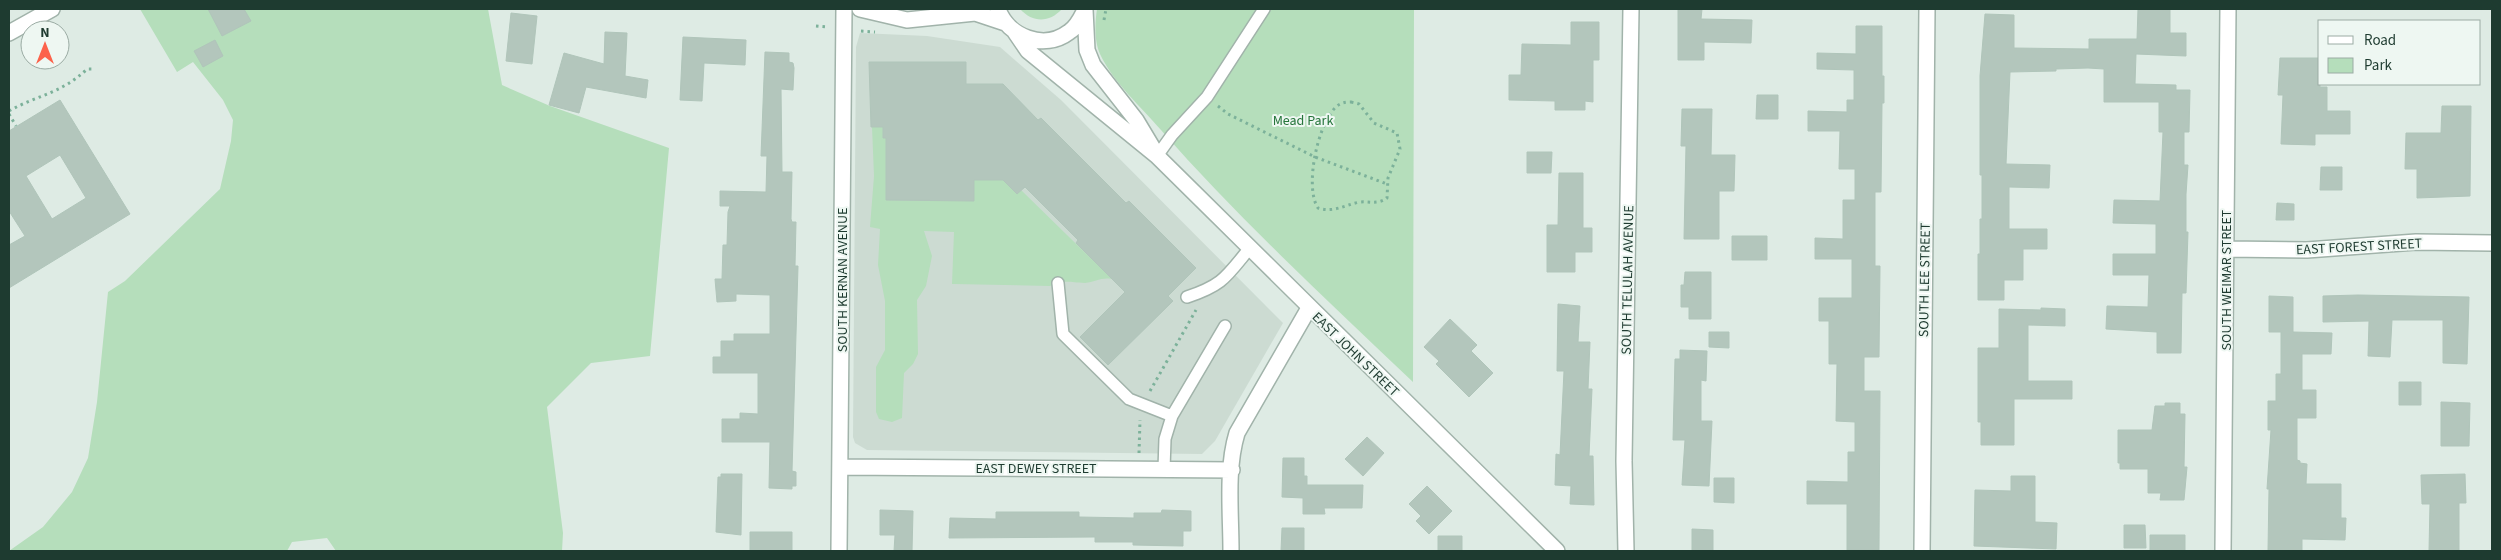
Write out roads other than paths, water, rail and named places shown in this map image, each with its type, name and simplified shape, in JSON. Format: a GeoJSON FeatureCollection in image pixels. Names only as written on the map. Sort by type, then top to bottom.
{"type":"FeatureCollection","features":[{"type":"Feature","properties":{"kind":"street"},"geometry":{"type":"LineString","coordinates":[[9,34],[52,9]]}},
{"type":"Feature","properties":{"kind":"street","name":"SOUTH KERNAN AVENUE"},"geometry":{"type":"LineString","coordinates":[[840,551],[844,9]]}},
{"type":"Feature","properties":{"kind":"street"},"geometry":{"type":"LineString","coordinates":[[869,9],[891,18],[907,20],[975,14],[1010,28],[1028,39],[1042,41],[1056,39],[1069,33],[1079,23],[1086,10]]}},
{"type":"Feature","properties":{"kind":"street","name":"EAST JOHN STREET"},"geometry":{"type":"LineString","coordinates":[[998,9],[1028,51],[1157,156],[1249,249],[1557,551]]}},
{"type":"Feature","properties":{"kind":"street","name":"SOUTH TELULAH AVENUE"},"geometry":{"type":"LineString","coordinates":[[1626,551],[1624,460],[1631,9]]}},
{"type":"Feature","properties":{"kind":"street","name":"SOUTH LEE STREET"},"geometry":{"type":"LineString","coordinates":[[1922,551],[1927,9]]}},
{"type":"Feature","properties":{"kind":"street","name":"SOUTH WEIMAR STREET"},"geometry":{"type":"LineString","coordinates":[[2224,551],[2228,9]]}},
{"type":"Feature","properties":{"kind":"street","name":"EAST JOHN STREET"},"geometry":{"type":"LineString","coordinates":[[1086,10],[1087,45],[1093,65],[1136,120],[1157,156]]}},
{"type":"Feature","properties":{"kind":"street","name":"EAST FOREST STREET"},"geometry":{"type":"LineString","coordinates":[[2226,249],[2307,250],[2416,242],[2492,243]]}},
{"type":"Feature","properties":{"kind":"street"},"geometry":{"type":"LineString","coordinates":[[1231,551],[1233,445],[1237,433],[1309,308]]}},
{"type":"Feature","properties":{"kind":"street","name":"EAST DEWEY STREET"},"geometry":{"type":"LineString","coordinates":[[840,467],[1232,470]]}},
{"type":"Feature","properties":{"kind":"lane"},"geometry":{"type":"LineString","coordinates":[[1157,156],[1172,135],[1207,97],[1264,9]]}},
{"type":"Feature","properties":{"kind":"lane"},"geometry":{"type":"LineString","coordinates":[[1187,297],[1212,288],[1225,279],[1249,249]]}},
{"type":"Feature","properties":{"kind":"lane"},"geometry":{"type":"LineString","coordinates":[[1058,283],[1063,334],[1129,398],[1172,416]]}},
{"type":"Feature","properties":{"kind":"lane"},"geometry":{"type":"LineString","coordinates":[[1164,469],[1165,439],[1172,416],[1225,326]]}},
{"type":"Feature","properties":{"kind":"park label","name":"Mead Park"},"geometry":{"type":"Point","coordinates":[1303,120]}}]}
